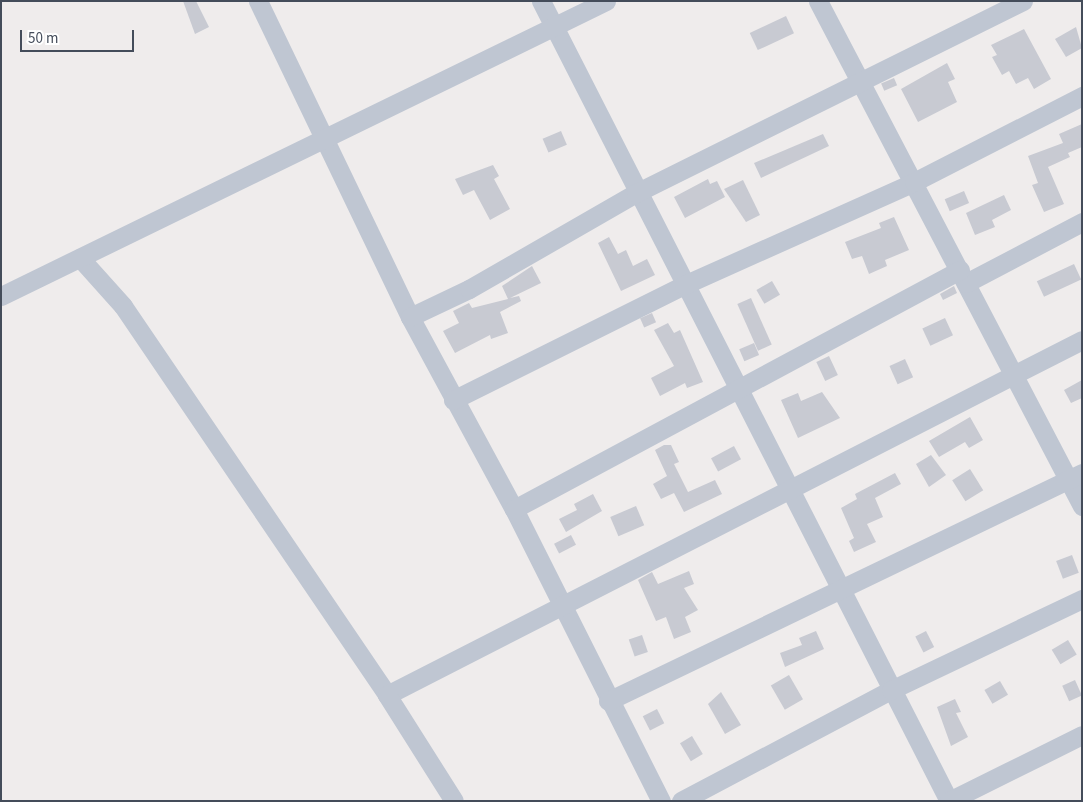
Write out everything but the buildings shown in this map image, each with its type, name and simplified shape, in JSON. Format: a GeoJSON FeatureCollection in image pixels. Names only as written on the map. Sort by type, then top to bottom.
{"type":"FeatureCollection","features":[{"type":"Feature","properties":{"kind":"street"},"geometry":{"type":"LineString","coordinates":[[258,1],[322,139],[410,317],[453,400],[514,509],[560,606],[661,801]]}},
{"type":"Feature","properties":{"kind":"street"},"geometry":{"type":"LineString","coordinates":[[541,1],[636,193],[739,388],[949,801],[1082,736]]}},
{"type":"Feature","properties":{"kind":"street"},"geometry":{"type":"LineString","coordinates":[[1,296],[606,1]]}},
{"type":"Feature","properties":{"kind":"street"},"geometry":{"type":"LineString","coordinates":[[818,1],[1013,374],[1075,477],[1082,506]]}},
{"type":"Feature","properties":{"kind":"street"},"geometry":{"type":"LineString","coordinates":[[410,317],[469,289],[636,193],[860,79],[1023,1]]}},
{"type":"Feature","properties":{"kind":"street"},"geometry":{"type":"LineString","coordinates":[[453,400],[684,284],[914,182],[1082,96]]}},
{"type":"Feature","properties":{"kind":"street"},"geometry":{"type":"LineString","coordinates":[[514,509],[739,388],[963,277],[1082,222]]}},
{"type":"Feature","properties":{"kind":"street"},"geometry":{"type":"LineString","coordinates":[[80,258],[123,306],[388,695],[454,801]]}},
{"type":"Feature","properties":{"kind":"street"},"geometry":{"type":"LineString","coordinates":[[388,695],[1082,340]]}},
{"type":"Feature","properties":{"kind":"street"},"geometry":{"type":"LineString","coordinates":[[608,701],[1075,477]]}},
{"type":"Feature","properties":{"kind":"street"},"geometry":{"type":"LineString","coordinates":[[681,801],[891,690],[1082,599]]}}]}
